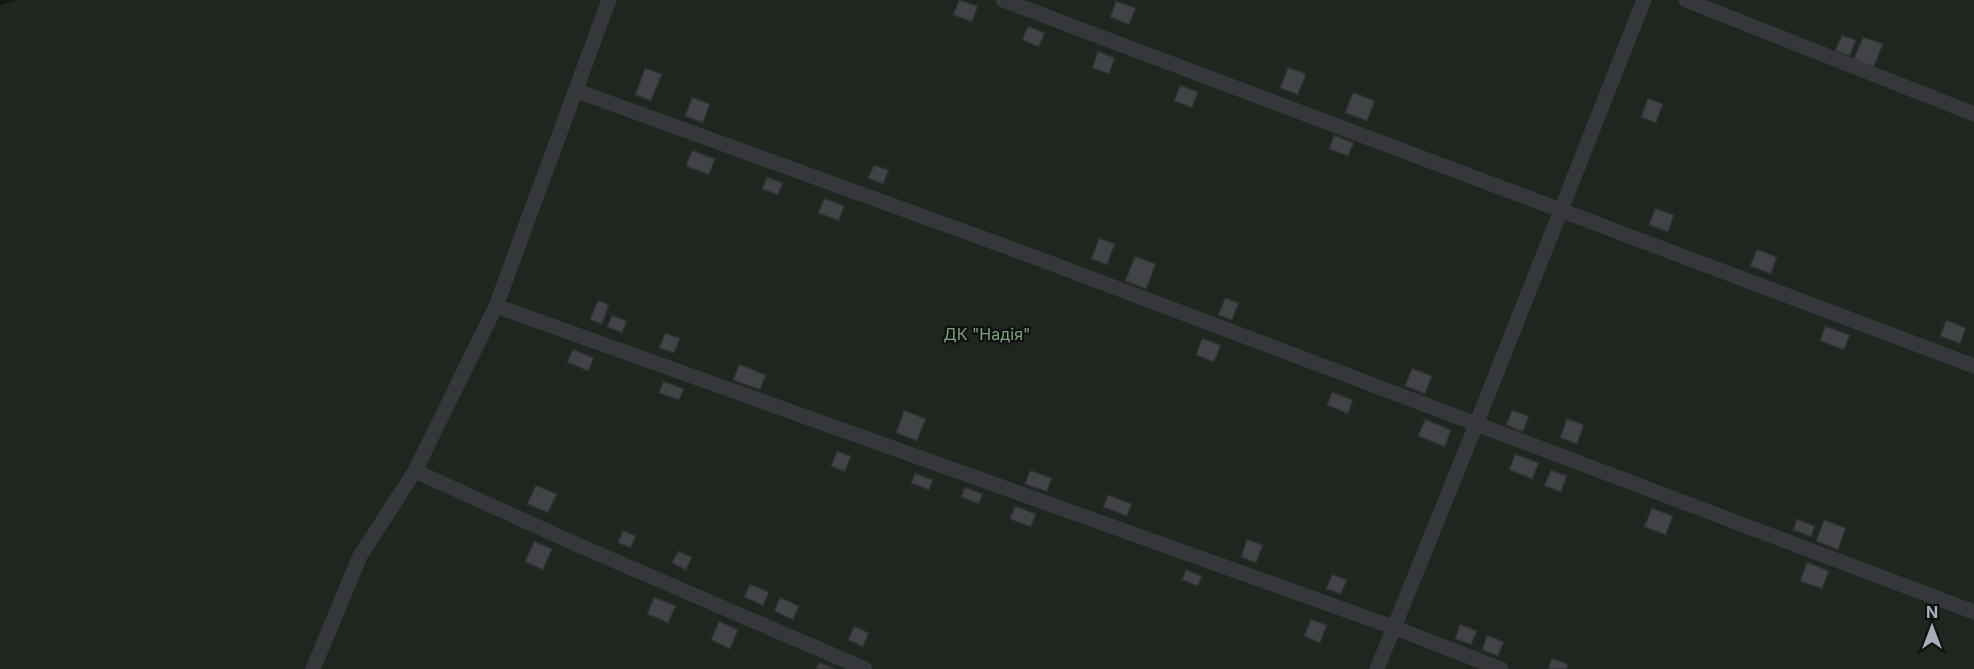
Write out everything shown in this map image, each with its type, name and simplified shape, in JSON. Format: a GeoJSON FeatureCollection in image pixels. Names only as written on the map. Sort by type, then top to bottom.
{"type":"FeatureCollection","features":[{"type":"Feature","properties":{"kind":"lane"},"geometry":{"type":"LineString","coordinates":[[313,669],[360,556],[415,471],[496,306],[577,92],[609,0]]}},
{"type":"Feature","properties":{"kind":"lane"},"geometry":{"type":"LineString","coordinates":[[1003,0],[1974,366]]}},
{"type":"Feature","properties":{"kind":"lane"},"geometry":{"type":"LineString","coordinates":[[1377,669],[1562,211],[1644,0]]}},
{"type":"Feature","properties":{"kind":"lane"},"geometry":{"type":"LineString","coordinates":[[1686,0],[1974,114]]}},
{"type":"Feature","properties":{"kind":"lane"},"geometry":{"type":"LineString","coordinates":[[577,92],[1021,252],[1974,612]]}},
{"type":"Feature","properties":{"kind":"lane"},"geometry":{"type":"LineString","coordinates":[[496,306],[1393,627],[1501,669]]}},
{"type":"Feature","properties":{"kind":"lane"},"geometry":{"type":"LineString","coordinates":[[415,471],[578,545],[865,669]]}},
{"type":"Feature","properties":{"kind":"green space","name":"ДК \"Надія\""},"geometry":{"type":"Polygon","coordinates":[[[19,0],[1974,0],[1974,669],[0,669],[0,5],[19,0]]]}},
{"type":"Feature","properties":{"kind":"building"},"geometry":{"type":"Polygon","coordinates":[[[959,0],[978,6],[972,22],[953,15],[959,0]]]}},
{"type":"Feature","properties":{"kind":"building"},"geometry":{"type":"Polygon","coordinates":[[[1116,1],[1136,8],[1129,25],[1110,17],[1116,1]]]}},
{"type":"Feature","properties":{"kind":"building"},"geometry":{"type":"Polygon","coordinates":[[[1028,26],[1045,33],[1039,47],[1022,40],[1028,26]]]}},
{"type":"Feature","properties":{"kind":"building"},"geometry":{"type":"Polygon","coordinates":[[[1842,35],[1856,40],[1850,56],[1835,51],[1842,35]]]}},
{"type":"Feature","properties":{"kind":"building"},"geometry":{"type":"Polygon","coordinates":[[[1863,37],[1883,44],[1873,69],[1853,61],[1863,37]]]}},
{"type":"Feature","properties":{"kind":"building"},"geometry":{"type":"Polygon","coordinates":[[[1098,51],[1115,58],[1109,74],[1092,68],[1098,51]]]}},
{"type":"Feature","properties":{"kind":"building"},"geometry":{"type":"Polygon","coordinates":[[[1288,67],[1306,74],[1298,95],[1280,88],[1288,67]]]}},
{"type":"Feature","properties":{"kind":"building"},"geometry":{"type":"Polygon","coordinates":[[[645,68],[662,74],[651,101],[635,95],[645,68]]]}},
{"type":"Feature","properties":{"kind":"building"},"geometry":{"type":"Polygon","coordinates":[[[1180,85],[1198,92],[1192,108],[1174,101],[1180,85]]]}},
{"type":"Feature","properties":{"kind":"building"},"geometry":{"type":"Polygon","coordinates":[[[1353,92],[1375,101],[1367,121],[1345,113],[1353,92]]]}},
{"type":"Feature","properties":{"kind":"building"},"geometry":{"type":"Polygon","coordinates":[[[692,97],[710,104],[703,123],[685,116],[692,97]]]}},
{"type":"Feature","properties":{"kind":"building"},"geometry":{"type":"Polygon","coordinates":[[[1648,98],[1663,104],[1656,123],[1641,117],[1648,98]]]}},
{"type":"Feature","properties":{"kind":"building"},"geometry":{"type":"Polygon","coordinates":[[[1334,135],[1354,143],[1348,156],[1329,149],[1334,135]]]}},
{"type":"Feature","properties":{"kind":"building"},"geometry":{"type":"Polygon","coordinates":[[[692,150],[715,159],[709,175],[686,166],[692,150]]]}},
{"type":"Feature","properties":{"kind":"building"},"geometry":{"type":"Polygon","coordinates":[[[874,165],[889,170],[883,184],[868,178],[874,165]]]}},
{"type":"Feature","properties":{"kind":"building"},"geometry":{"type":"Polygon","coordinates":[[[767,177],[783,183],[778,195],[762,189],[767,177]]]}},
{"type":"Feature","properties":{"kind":"building"},"geometry":{"type":"Polygon","coordinates":[[[824,198],[844,206],[839,221],[818,213],[824,198]]]}},
{"type":"Feature","properties":{"kind":"building"},"geometry":{"type":"Polygon","coordinates":[[[1655,208],[1674,215],[1668,232],[1649,225],[1655,208]]]}},
{"type":"Feature","properties":{"kind":"building"},"geometry":{"type":"Polygon","coordinates":[[[1099,238],[1115,244],[1107,265],[1091,259],[1099,238]]]}},
{"type":"Feature","properties":{"kind":"building"},"geometry":{"type":"Polygon","coordinates":[[[1757,249],[1777,257],[1771,274],[1750,266],[1757,249]]]}},
{"type":"Feature","properties":{"kind":"building"},"geometry":{"type":"Polygon","coordinates":[[[1135,256],[1156,264],[1146,289],[1125,281],[1135,256]]]}},
{"type":"Feature","properties":{"kind":"building"},"geometry":{"type":"Polygon","coordinates":[[[1225,298],[1239,303],[1232,320],[1218,315],[1225,298]]]}},
{"type":"Feature","properties":{"kind":"building"},"geometry":{"type":"Polygon","coordinates":[[[598,300],[609,305],[602,324],[590,320],[598,300]]]}},
{"type":"Feature","properties":{"kind":"building"},"geometry":{"type":"Polygon","coordinates":[[[612,315],[627,321],[622,333],[607,327],[612,315]]]}},
{"type":"Feature","properties":{"kind":"building"},"geometry":{"type":"Polygon","coordinates":[[[1946,320],[1966,328],[1960,344],[1940,336],[1946,320]]]}},
{"type":"Feature","properties":{"kind":"building"},"geometry":{"type":"Polygon","coordinates":[[[1825,326],[1850,335],[1844,350],[1820,341],[1825,326]]]}},
{"type":"Feature","properties":{"kind":"building"},"geometry":{"type":"Polygon","coordinates":[[[665,333],[680,338],[674,353],[659,348],[665,333]]]}},
{"type":"Feature","properties":{"kind":"building"},"geometry":{"type":"Polygon","coordinates":[[[1202,338],[1221,345],[1214,362],[1196,355],[1202,338]]]}},
{"type":"Feature","properties":{"kind":"building"},"geometry":{"type":"Polygon","coordinates":[[[573,349],[594,358],[588,371],[567,362],[573,349]]]}},
{"type":"Feature","properties":{"kind":"building"},"geometry":{"type":"Polygon","coordinates":[[[739,364],[766,375],[760,390],[733,380],[739,364]]]}},
{"type":"Feature","properties":{"kind":"building"},"geometry":{"type":"Polygon","coordinates":[[[1412,368],[1432,376],[1425,394],[1405,386],[1412,368]]]}},
{"type":"Feature","properties":{"kind":"building"},"geometry":{"type":"Polygon","coordinates":[[[663,381],[684,389],[679,400],[659,393],[663,381]]]}},
{"type":"Feature","properties":{"kind":"building"},"geometry":{"type":"Polygon","coordinates":[[[1332,392],[1353,400],[1348,414],[1327,405],[1332,392]]]}},
{"type":"Feature","properties":{"kind":"building"},"geometry":{"type":"Polygon","coordinates":[[[904,410],[926,419],[917,441],[896,433],[904,410]]]}},
{"type":"Feature","properties":{"kind":"building"},"geometry":{"type":"Polygon","coordinates":[[[1512,410],[1529,416],[1523,432],[1506,425],[1512,410]]]}},
{"type":"Feature","properties":{"kind":"building"},"geometry":{"type":"Polygon","coordinates":[[[1567,418],[1584,425],[1577,444],[1560,438],[1567,418]]]}},
{"type":"Feature","properties":{"kind":"building"},"geometry":{"type":"Polygon","coordinates":[[[1425,419],[1451,430],[1445,447],[1418,436],[1425,419]]]}},
{"type":"Feature","properties":{"kind":"building"},"geometry":{"type":"Polygon","coordinates":[[[837,451],[851,456],[845,472],[831,466],[837,451]]]}},
{"type":"Feature","properties":{"kind":"building"},"geometry":{"type":"Polygon","coordinates":[[[1515,454],[1539,463],[1532,479],[1509,470],[1515,454]]]}},
{"type":"Feature","properties":{"kind":"building"},"geometry":{"type":"Polygon","coordinates":[[[1030,470],[1052,478],[1047,492],[1025,484],[1030,470]]]}},
{"type":"Feature","properties":{"kind":"building"},"geometry":{"type":"Polygon","coordinates":[[[1551,470],[1567,476],[1561,492],[1544,486],[1551,470]]]}},
{"type":"Feature","properties":{"kind":"building"},"geometry":{"type":"Polygon","coordinates":[[[915,473],[933,480],[929,490],[911,483],[915,473]]]}},
{"type":"Feature","properties":{"kind":"building"},"geometry":{"type":"Polygon","coordinates":[[[536,485],[557,494],[548,513],[527,504],[536,485]]]}},
{"type":"Feature","properties":{"kind":"building"},"geometry":{"type":"Polygon","coordinates":[[[965,487],[983,494],[979,504],[961,497],[965,487]]]}},
{"type":"Feature","properties":{"kind":"building"},"geometry":{"type":"Polygon","coordinates":[[[1108,495],[1132,504],[1127,516],[1103,507],[1108,495]]]}},
{"type":"Feature","properties":{"kind":"building"},"geometry":{"type":"Polygon","coordinates":[[[1015,506],[1036,514],[1031,527],[1010,519],[1015,506]]]}},
{"type":"Feature","properties":{"kind":"building"},"geometry":{"type":"Polygon","coordinates":[[[1652,508],[1673,516],[1666,535],[1644,527],[1652,508]]]}},
{"type":"Feature","properties":{"kind":"building"},"geometry":{"type":"Polygon","coordinates":[[[1797,519],[1815,526],[1811,537],[1793,530],[1797,519]]]}},
{"type":"Feature","properties":{"kind":"building"},"geometry":{"type":"Polygon","coordinates":[[[1824,520],[1846,528],[1838,550],[1816,541],[1824,520]]]}},
{"type":"Feature","properties":{"kind":"building"},"geometry":{"type":"Polygon","coordinates":[[[623,530],[636,536],[631,548],[618,543],[623,530]]]}},
{"type":"Feature","properties":{"kind":"building"},"geometry":{"type":"Polygon","coordinates":[[[1247,539],[1263,545],[1256,563],[1241,557],[1247,539]]]}},
{"type":"Feature","properties":{"kind":"building"},"geometry":{"type":"Polygon","coordinates":[[[534,541],[552,549],[543,570],[525,562],[534,541]]]}},
{"type":"Feature","properties":{"kind":"building"},"geometry":{"type":"Polygon","coordinates":[[[678,551],[692,557],[686,570],[672,563],[678,551]]]}},
{"type":"Feature","properties":{"kind":"building"},"geometry":{"type":"Polygon","coordinates":[[[1807,562],[1829,571],[1822,589],[1800,581],[1807,562]]]}},
{"type":"Feature","properties":{"kind":"building"},"geometry":{"type":"Polygon","coordinates":[[[1186,570],[1202,576],[1198,586],[1182,580],[1186,570]]]}},
{"type":"Feature","properties":{"kind":"building"},"geometry":{"type":"Polygon","coordinates":[[[1332,574],[1347,580],[1341,594],[1326,589],[1332,574]]]}},
{"type":"Feature","properties":{"kind":"building"},"geometry":{"type":"Polygon","coordinates":[[[750,584],[769,592],[763,606],[744,597],[750,584]]]}},
{"type":"Feature","properties":{"kind":"building"},"geometry":{"type":"Polygon","coordinates":[[[654,597],[676,606],[668,623],[647,614],[654,597]]]}},
{"type":"Feature","properties":{"kind":"building"},"geometry":{"type":"Polygon","coordinates":[[[780,597],[799,606],[793,620],[774,611],[780,597]]]}},
{"type":"Feature","properties":{"kind":"building"},"geometry":{"type":"Polygon","coordinates":[[[1311,619],[1327,625],[1320,643],[1304,636],[1311,619]]]}},
{"type":"Feature","properties":{"kind":"building"},"geometry":{"type":"Polygon","coordinates":[[[719,621],[738,630],[730,649],[711,640],[719,621]]]}},
{"type":"Feature","properties":{"kind":"building"},"geometry":{"type":"Polygon","coordinates":[[[1460,624],[1477,631],[1471,645],[1455,639],[1460,624]]]}},
{"type":"Feature","properties":{"kind":"building"},"geometry":{"type":"Polygon","coordinates":[[[854,626],[869,633],[863,647],[848,640],[854,626]]]}},
{"type":"Feature","properties":{"kind":"building"},"geometry":{"type":"Polygon","coordinates":[[[1487,635],[1504,642],[1498,656],[1482,650],[1487,635]]]}},
{"type":"Feature","properties":{"kind":"building"},"geometry":{"type":"Polygon","coordinates":[[[1552,658],[1568,664],[1567,669],[1548,669],[1552,658]]]}},
{"type":"Feature","properties":{"kind":"building"},"geometry":{"type":"Polygon","coordinates":[[[819,662],[835,669],[816,669],[819,662]]]}}]}
